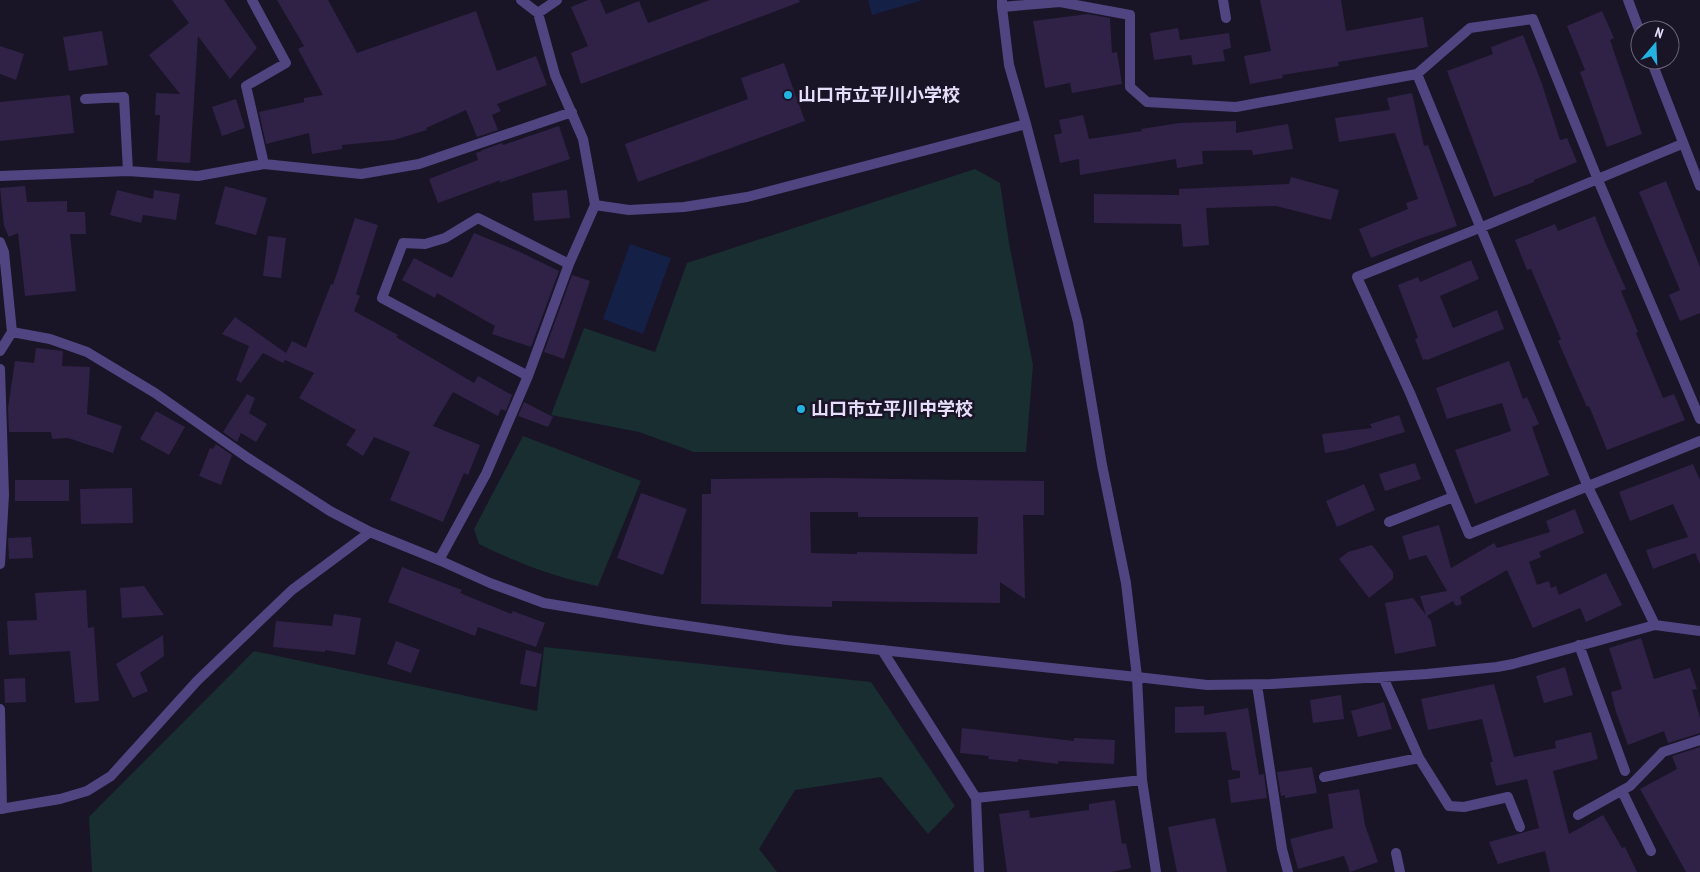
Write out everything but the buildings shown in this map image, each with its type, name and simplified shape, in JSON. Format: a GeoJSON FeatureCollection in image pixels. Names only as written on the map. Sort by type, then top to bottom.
{"type":"FeatureCollection","features":[{"type":"Feature","properties":{"kind":"street"},"geometry":{"type":"LineString","coordinates":[[252,0],[286,63],[246,86],[264,164]]}},
{"type":"Feature","properties":{"kind":"street"},"geometry":{"type":"LineString","coordinates":[[439,560],[486,474],[528,376],[569,264],[595,205],[583,139],[555,75],[538,13],[521,0]]}},
{"type":"Feature","properties":{"kind":"street"},"geometry":{"type":"LineString","coordinates":[[538,13],[558,0]]}},
{"type":"Feature","properties":{"kind":"street"},"geometry":{"type":"LineString","coordinates":[[1223,0],[1226,18]]}},
{"type":"Feature","properties":{"kind":"street"},"geometry":{"type":"LineString","coordinates":[[1628,0],[1636,20]]}},
{"type":"Feature","properties":{"kind":"street"},"geometry":{"type":"LineString","coordinates":[[1156,872],[1142,780],[1137,677],[1126,583],[1102,464],[1078,322],[1009,65],[1002,4],[1060,2],[1130,15],[1130,87],[1147,102],[1236,107],[1417,74],[1470,28],[1534,20],[1598,180],[1700,419]]}},
{"type":"Feature","properties":{"kind":"street"},"geometry":{"type":"LineString","coordinates":[[1655,70],[1700,186]]}},
{"type":"Feature","properties":{"kind":"street"},"geometry":{"type":"LineString","coordinates":[[1417,74],[1588,487],[1655,626]]}},
{"type":"Feature","properties":{"kind":"street"},"geometry":{"type":"LineString","coordinates":[[86,99],[124,97],[128,171]]}},
{"type":"Feature","properties":{"kind":"street"},"geometry":{"type":"LineString","coordinates":[[0,176],[128,171],[198,176],[264,164],[361,174],[419,164],[572,112]]}},
{"type":"Feature","properties":{"kind":"street"},"geometry":{"type":"LineString","coordinates":[[595,205],[629,210],[684,208],[747,197],[1026,124]]}},
{"type":"Feature","properties":{"kind":"street"},"geometry":{"type":"LineString","coordinates":[[1682,144],[1482,228],[1357,277],[1410,393],[1469,534],[1700,441]]}},
{"type":"Feature","properties":{"kind":"street"},"geometry":{"type":"LineString","coordinates":[[528,376],[382,298],[403,243],[425,244],[445,238],[478,218],[569,264]]}},
{"type":"Feature","properties":{"kind":"street"},"geometry":{"type":"LineString","coordinates":[[0,242],[5,261],[12,332],[0,351]]}},
{"type":"Feature","properties":{"kind":"street"},"geometry":{"type":"LineString","coordinates":[[12,332],[50,339],[87,352],[155,394],[248,458],[330,510],[370,532],[490,583],[544,603],[788,640],[1207,685],[1383,677],[1497,667],[1655,626],[1700,631]]}},
{"type":"Feature","properties":{"kind":"street"},"geometry":{"type":"LineString","coordinates":[[0,369],[4,496],[0,564]]}},
{"type":"Feature","properties":{"kind":"street"},"geometry":{"type":"LineString","coordinates":[[1389,522],[1454,497]]}},
{"type":"Feature","properties":{"kind":"street"},"geometry":{"type":"LineString","coordinates":[[0,709],[1,809],[60,799],[87,791],[111,776],[197,681],[292,590],[370,532]]}},
{"type":"Feature","properties":{"kind":"street"},"geometry":{"type":"LineString","coordinates":[[1579,645],[1625,772]]}},
{"type":"Feature","properties":{"kind":"street"},"geometry":{"type":"LineString","coordinates":[[882,650],[976,798],[979,872]]}},
{"type":"Feature","properties":{"kind":"street"},"geometry":{"type":"LineString","coordinates":[[1383,677],[1419,758],[1449,806],[1464,807],[1508,797],[1520,828]]}},
{"type":"Feature","properties":{"kind":"street"},"geometry":{"type":"LineString","coordinates":[[1257,684],[1282,849],[1288,872]]}},
{"type":"Feature","properties":{"kind":"street"},"geometry":{"type":"LineString","coordinates":[[1578,815],[1630,786],[1664,752],[1700,740]]}},
{"type":"Feature","properties":{"kind":"street"},"geometry":{"type":"LineString","coordinates":[[1324,777],[1419,758]]}},
{"type":"Feature","properties":{"kind":"street"},"geometry":{"type":"LineString","coordinates":[[976,798],[1142,780]]}},
{"type":"Feature","properties":{"kind":"street"},"geometry":{"type":"LineString","coordinates":[[1622,791],[1651,851]]}},
{"type":"Feature","properties":{"kind":"street"},"geometry":{"type":"LineString","coordinates":[[1396,853],[1400,872]]}},
{"type":"Feature","properties":{"kind":"green space"},"geometry":{"type":"Polygon","coordinates":[[[975,169],[1000,183],[1009,243],[1033,365],[1026,452],[694,452],[639,432],[551,415],[584,328],[655,352],[687,263],[975,169]]]}},
{"type":"Feature","properties":{"kind":"green space"},"geometry":{"type":"Polygon","coordinates":[[[523,436],[641,481],[598,586],[567,579],[537,569],[479,544],[474,529],[523,436]]]}},
{"type":"Feature","properties":{"kind":"green space"},"geometry":{"type":"Polygon","coordinates":[[[544,647],[871,682],[955,806],[928,834],[881,777],[795,790],[759,849],[777,872],[92,872],[89,817],[254,651],[537,711],[544,647]]]}},
{"type":"Feature","properties":{"kind":"water"},"geometry":{"type":"Polygon","coordinates":[[[868,0],[923,0],[872,15],[868,0]]]}},
{"type":"Feature","properties":{"kind":"water"},"geometry":{"type":"Polygon","coordinates":[[[630,244],[671,258],[643,334],[603,319],[630,244]]]}},
{"type":"Feature","properties":{"kind":"place","name":"山口市立平川小学校"},"geometry":{"type":"Point","coordinates":[788,95]}},
{"type":"Feature","properties":{"kind":"place","name":"山口市立平川中学校"},"geometry":{"type":"Point","coordinates":[801,409]}}]}
